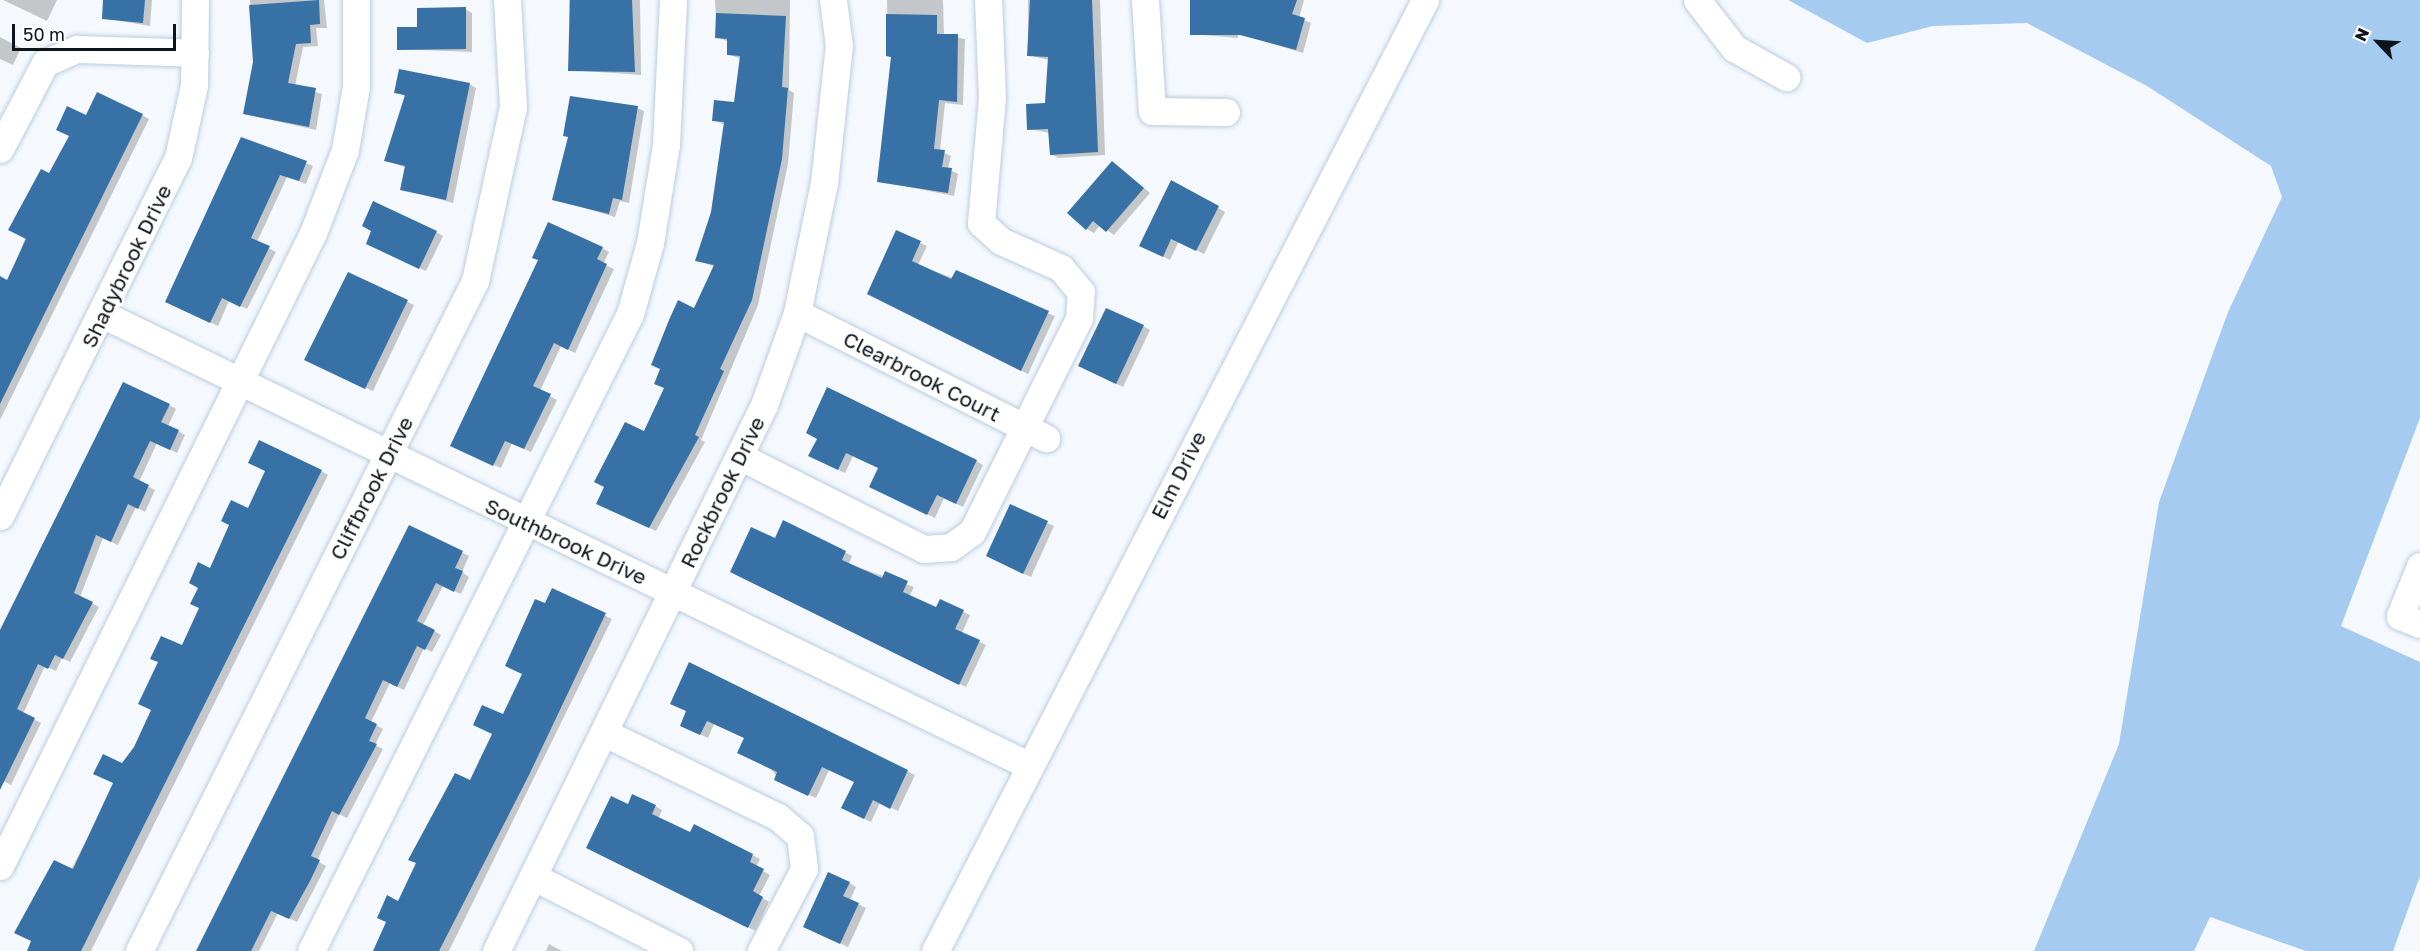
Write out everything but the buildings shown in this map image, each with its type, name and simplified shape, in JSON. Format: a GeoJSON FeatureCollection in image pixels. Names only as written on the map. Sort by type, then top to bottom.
{"type":"FeatureCollection","features":[{"type":"Feature","properties":{"kind":"street","name":"Shadybrook Drive"},"geometry":{"type":"LineString","coordinates":[[0,516],[178,158],[195,53],[195,0]]}},
{"type":"Feature","properties":{"kind":"street"},"geometry":{"type":"LineString","coordinates":[[0,866],[241,383],[313,233],[345,150],[356,86],[356,0]]}},
{"type":"Feature","properties":{"kind":"street","name":"Cliffbrook Drive"},"geometry":{"type":"LineString","coordinates":[[139,951],[475,281],[513,106],[507,0]]}},
{"type":"Feature","properties":{"kind":"street"},"geometry":{"type":"LineString","coordinates":[[311,951],[528,523],[630,314],[650,243],[666,144],[674,0]]}},
{"type":"Feature","properties":{"kind":"street","name":"Rockbrook Drive"},"geometry":{"type":"LineString","coordinates":[[496,951],[739,456],[797,313],[824,183],[838,46],[833,0]]}},
{"type":"Feature","properties":{"kind":"street"},"geometry":{"type":"LineString","coordinates":[[739,456],[924,549],[951,547],[972,532],[1035,433],[1079,318],[1081,292],[1061,268],[1001,241],[981,223],[992,98],[988,0]]}},
{"type":"Feature","properties":{"kind":"street"},"geometry":{"type":"LineString","coordinates":[[1145,0],[1152,111],[1226,112]]}},
{"type":"Feature","properties":{"kind":"street","name":"Elm Drive"},"geometry":{"type":"LineString","coordinates":[[935,951],[1425,0]]}},
{"type":"Feature","properties":{"kind":"street"},"geometry":{"type":"LineString","coordinates":[[1697,0],[1734,48],[1786,77]]}},
{"type":"Feature","properties":{"kind":"street"},"geometry":{"type":"LineString","coordinates":[[0,149],[45,63],[77,49],[195,53]]}},
{"type":"Feature","properties":{"kind":"street","name":"Clearbrook Court"},"geometry":{"type":"LineString","coordinates":[[797,313],[1035,433]]}},
{"type":"Feature","properties":{"kind":"street","name":"Southbrook Drive"},"geometry":{"type":"LineString","coordinates":[[102,314],[387,456],[673,591],[1030,766]]}},
{"type":"Feature","properties":{"kind":"street"},"geometry":{"type":"LineString","coordinates":[[2410,620],[2420,566]]}},
{"type":"Feature","properties":{"kind":"street"},"geometry":{"type":"LineString","coordinates":[[604,733],[778,817],[800,836],[804,869],[761,951]]}},
{"type":"Feature","properties":{"kind":"street"},"geometry":{"type":"LineString","coordinates":[[534,877],[679,951]]}},
{"type":"Feature","properties":{"kind":"shaded area"},"geometry":{"type":"Polygon","coordinates":[[[1788,0],[2420,0],[2420,418],[2341,626],[2420,662],[2420,876],[2393,951],[2306,951],[2210,917],[2194,951],[2034,951],[2119,744],[2159,502],[2228,312],[2282,197],[2271,166],[2147,86],[2027,23],[1933,26],[1867,43],[1788,0]]]}}]}
